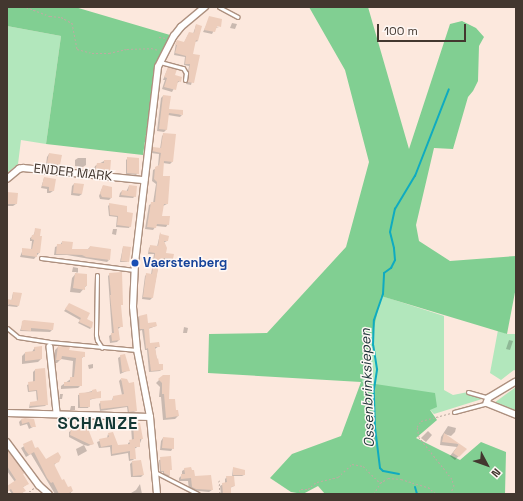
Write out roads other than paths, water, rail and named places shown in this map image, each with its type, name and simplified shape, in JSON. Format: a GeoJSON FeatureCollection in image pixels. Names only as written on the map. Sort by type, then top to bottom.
{"type":"FeatureCollection","features":[{"type":"Feature","properties":{"kind":"street"},"geometry":{"type":"LineString","coordinates":[[157,494],[150,417],[138,350],[133,307],[134,270],[158,67],[164,52],[181,27],[205,7]]}},
{"type":"Feature","properties":{"kind":"street","name":"ENDER MARK"},"geometry":{"type":"LineString","coordinates":[[7,180],[19,169],[23,168],[144,180]]}},
{"type":"Feature","properties":{"kind":"street"},"geometry":{"type":"LineString","coordinates":[[50,347],[56,413]]}},
{"type":"Feature","properties":{"kind":"street"},"geometry":{"type":"LineString","coordinates":[[516,382],[488,401],[516,415]]}},
{"type":"Feature","properties":{"kind":"street"},"geometry":{"type":"LineString","coordinates":[[7,413],[56,413],[150,417]]}},
{"type":"Feature","properties":{"kind":"street"},"geometry":{"type":"LineString","coordinates":[[7,442],[39,485],[49,494]]}},
{"type":"Feature","properties":{"kind":"lane"},"geometry":{"type":"LineString","coordinates":[[219,7],[238,17]]}},
{"type":"Feature","properties":{"kind":"lane"},"geometry":{"type":"LineString","coordinates":[[160,62],[183,68],[186,73],[185,80]]}},
{"type":"Feature","properties":{"kind":"lane"},"geometry":{"type":"LineString","coordinates":[[41,258],[134,270]]}},
{"type":"Feature","properties":{"kind":"lane"},"geometry":{"type":"LineString","coordinates":[[97,275],[96,335],[102,348]]}},
{"type":"Feature","properties":{"kind":"lane"},"geometry":{"type":"LineString","coordinates":[[7,328],[18,337],[102,348],[138,350]]}},
{"type":"Feature","properties":{"kind":"lane"},"geometry":{"type":"LineString","coordinates":[[468,392],[488,401]]}},
{"type":"Feature","properties":{"kind":"lane"},"geometry":{"type":"LineString","coordinates":[[454,412],[488,401]]}},
{"type":"Feature","properties":{"kind":"lane"},"geometry":{"type":"LineString","coordinates":[[155,472],[198,494]]}},
{"type":"Feature","properties":{"kind":"waterway","name":"Ossenbrinksiepen"},"geometry":{"type":"LineString","coordinates":[[399,474],[383,471],[380,468],[375,427],[374,389],[377,369],[373,345],[374,320],[383,294],[384,273],[391,268],[395,260],[390,232],[395,209],[415,176],[449,89]]}},
{"type":"Feature","properties":{"kind":"waterway","name":"Ossenbrinksiepen"},"geometry":{"type":"LineString","coordinates":[[415,487],[417,494]]}},
{"type":"Feature","properties":{"kind":"place","name":"Vaerstenberg"},"geometry":{"type":"Point","coordinates":[135,263]}},
{"type":"Feature","properties":{"kind":"district","name":"SCHANZE"},"geometry":{"type":"Point","coordinates":[98,424]}}]}
